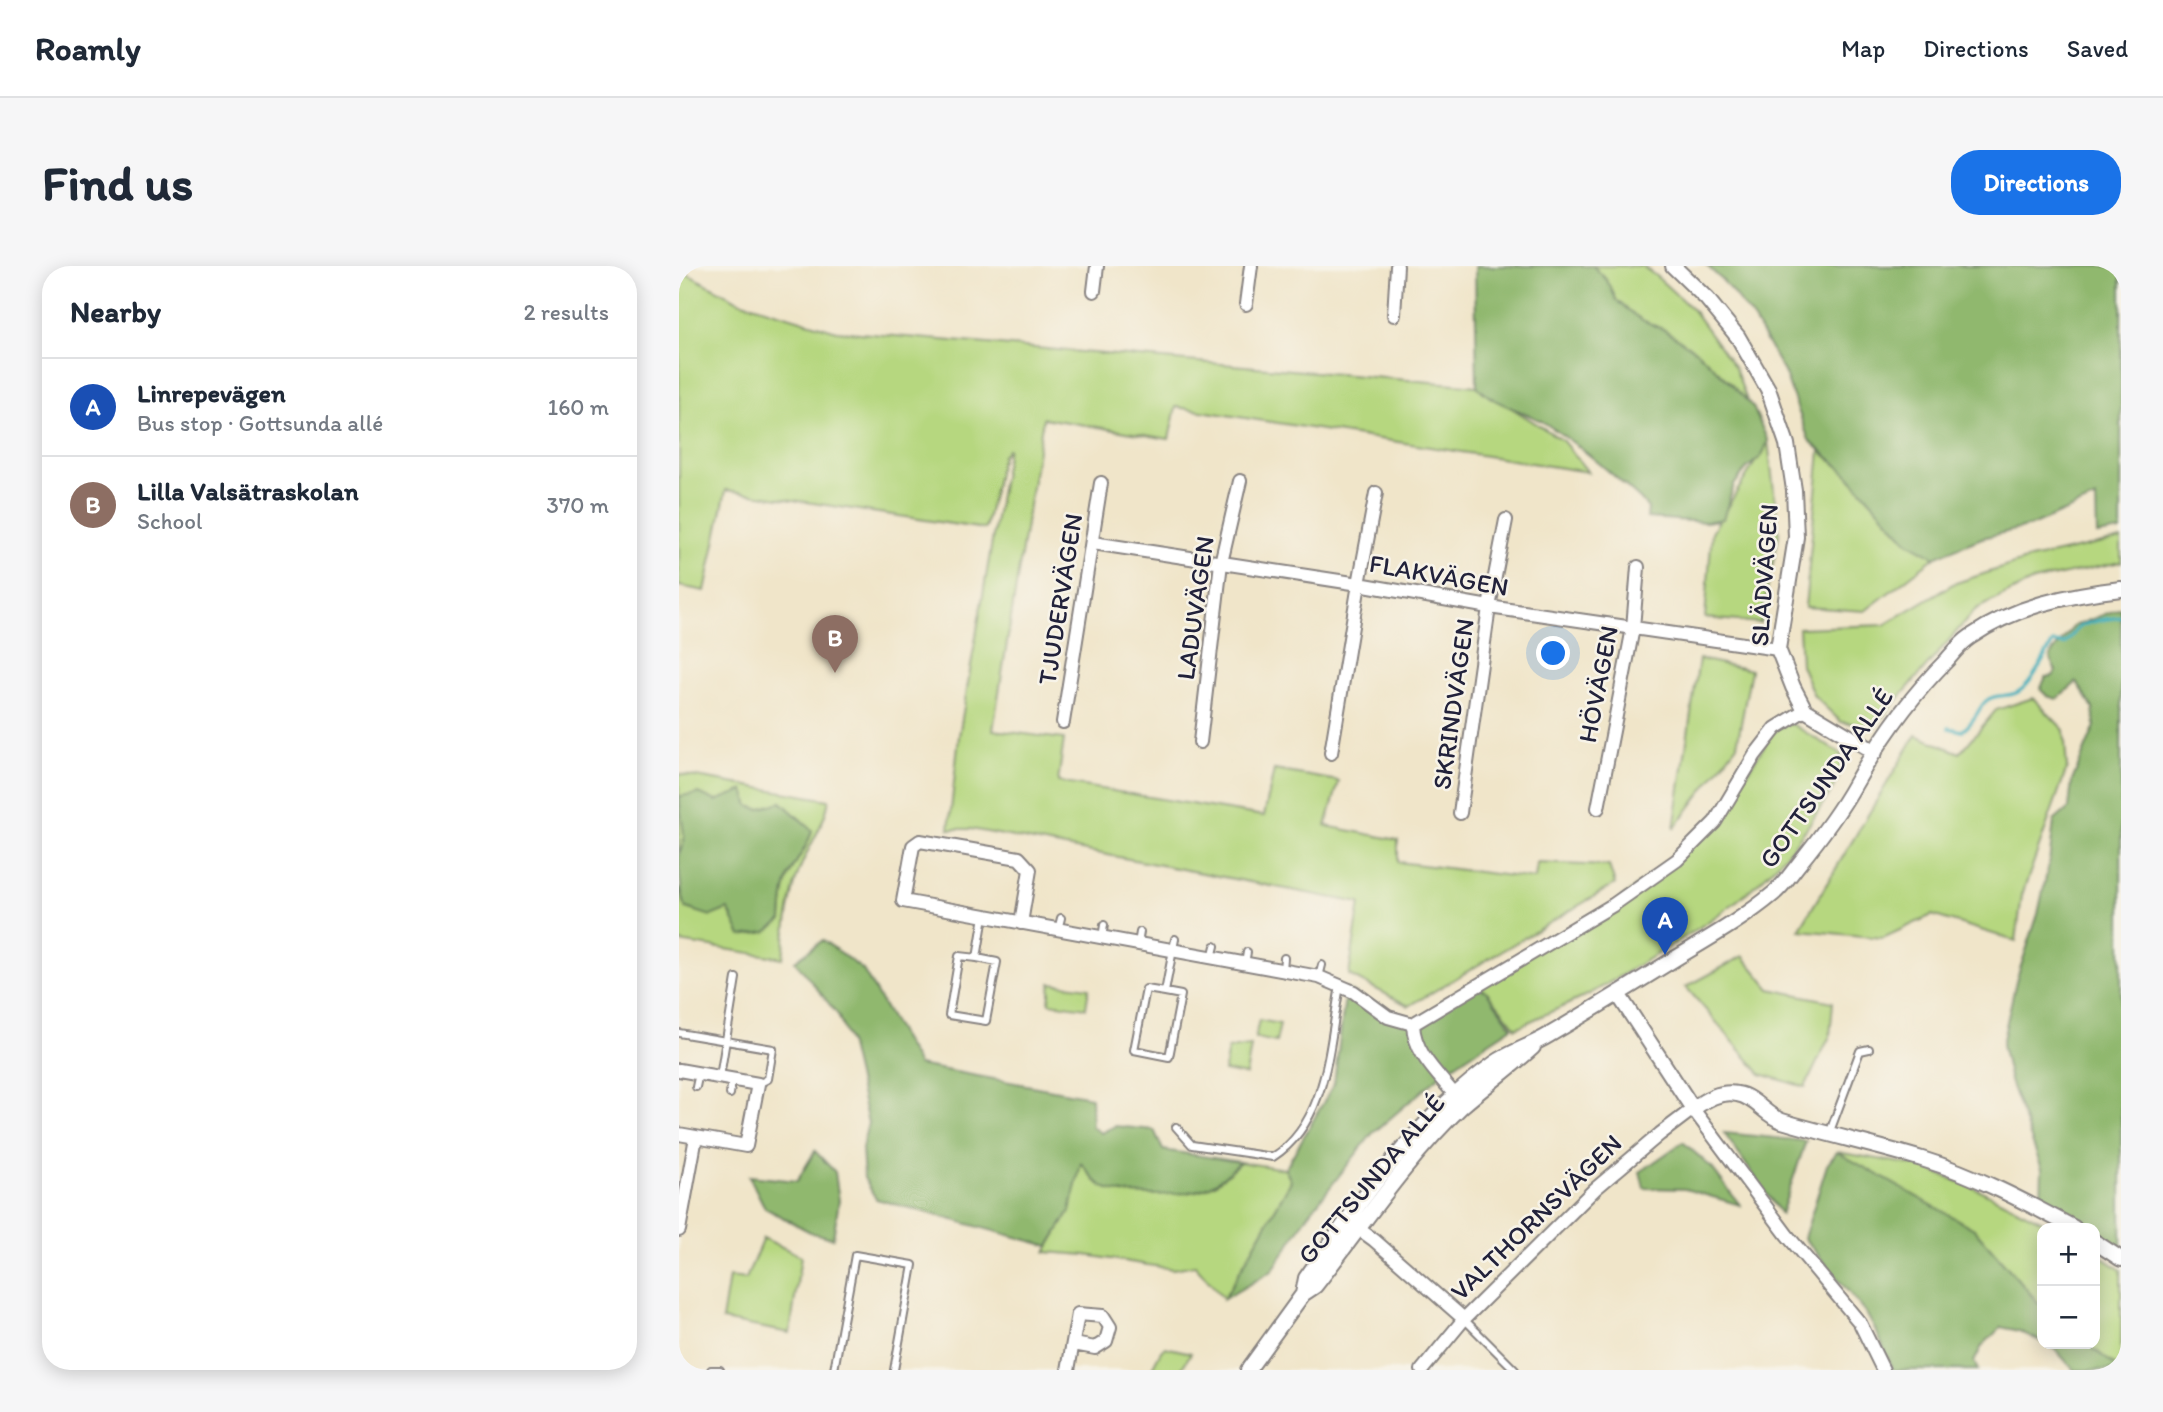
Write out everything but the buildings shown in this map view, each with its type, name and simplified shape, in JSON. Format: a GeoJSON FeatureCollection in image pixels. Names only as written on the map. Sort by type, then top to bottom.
{"type":"FeatureCollection","features":[{"type":"Feature","properties":{"kind":"street"},"geometry":{"type":"LineString","coordinates":[[1094,291],[1097,266]]}},
{"type":"Feature","properties":{"kind":"street"},"geometry":{"type":"LineString","coordinates":[[1246,304],[1251,266]]}},
{"type":"Feature","properties":{"kind":"street"},"geometry":{"type":"LineString","coordinates":[[1394,315],[1397,266]]}},
{"type":"Feature","properties":{"kind":"street","name":"SLÄDVÄGEN"},"geometry":{"type":"LineString","coordinates":[[1673,266],[1707,299],[1738,337],[1768,389],[1787,444],[1794,490],[1796,537],[1778,649],[1805,710]]}},
{"type":"Feature","properties":{"kind":"street","name":"LADUVÄGEN"},"geometry":{"type":"LineString","coordinates":[[1200,741],[1221,563],[1240,481]]}},
{"type":"Feature","properties":{"kind":"street","name":"TJUDERVÄGEN"},"geometry":{"type":"LineString","coordinates":[[1063,722],[1101,483]]}},
{"type":"Feature","properties":{"kind":"street"},"geometry":{"type":"LineString","coordinates":[[1331,753],[1376,493]]}},
{"type":"Feature","properties":{"kind":"street","name":"SKRINDVÄGEN"},"geometry":{"type":"LineString","coordinates":[[1460,813],[1489,607],[1506,520]]}},
{"type":"Feature","properties":{"kind":"street","name":"FLAKVÄGEN"},"geometry":{"type":"LineString","coordinates":[[1093,543],[1489,607],[1778,649]]}},
{"type":"Feature","properties":{"kind":"street","name":"HÖVÄGEN"},"geometry":{"type":"LineString","coordinates":[[1598,808],[1633,628],[1638,567]]}},
{"type":"Feature","properties":{"kind":"street","name":"GOTTSUNDA ALLÉ"},"geometry":{"type":"LineString","coordinates":[[1304,1294],[1306,1278],[1389,1163],[1459,1100],[1495,1063],[1618,994],[1748,915],[1777,892],[1821,837],[1893,722],[1919,688],[1968,638],[2004,618],[2044,602],[2079,593],[2121,589]]}},
{"type":"Feature","properties":{"kind":"street"},"geometry":{"type":"LineString","coordinates":[[1021,923],[1030,870],[1019,859],[920,841],[913,846],[902,901],[1021,923],[1060,924],[1320,971],[1388,1017],[1413,1024],[1613,905],[1677,860],[1715,822],[1755,755],[1776,728],[1805,710],[1875,752]]}},
{"type":"Feature","properties":{"kind":"street"},"geometry":{"type":"LineString","coordinates":[[1618,994],[1693,1109],[1787,1235],[1860,1323],[1883,1370]]}},
{"type":"Feature","properties":{"kind":"street"},"geometry":{"type":"LineString","coordinates":[[1413,1024],[1414,1038],[1419,1050],[1459,1100]]}},
{"type":"Feature","properties":{"kind":"street"},"geometry":{"type":"LineString","coordinates":[[679,1070],[758,1084],[746,1146],[679,1134]]}},
{"type":"Feature","properties":{"kind":"street"},"geometry":{"type":"LineString","coordinates":[[1693,1109],[1714,1096],[1741,1094],[1778,1120],[1925,1160],[2040,1209],[2065,1223]]}},
{"type":"Feature","properties":{"kind":"street","name":"GOTTSUNDA ALLÉ"},"geometry":{"type":"LineString","coordinates":[[1248,1370],[1304,1294],[1315,1286],[1360,1230],[1383,1196],[1459,1100]]}},
{"type":"Feature","properties":{"kind":"street","name":"VALTHORNSVÄGEN"},"geometry":{"type":"LineString","coordinates":[[1422,1370],[1464,1319],[1595,1189],[1693,1109]]}},
{"type":"Feature","properties":{"kind":"street"},"geometry":{"type":"LineString","coordinates":[[679,1230],[696,1137]]}},
{"type":"Feature","properties":{"kind":"street"},"geometry":{"type":"LineString","coordinates":[[1347,1220],[1464,1319]]}},
{"type":"Feature","properties":{"kind":"street"},"geometry":{"type":"LineString","coordinates":[[2100,1245],[2121,1259]]}},
{"type":"Feature","properties":{"kind":"street"},"geometry":{"type":"LineString","coordinates":[[1068,1370],[1074,1345]]}},
{"type":"Feature","properties":{"kind":"lane"},"geometry":{"type":"LineString","coordinates":[[977,958],[984,916]]}},
{"type":"Feature","properties":{"kind":"lane"},"geometry":{"type":"LineString","coordinates":[[1165,992],[1174,945]]}},
{"type":"Feature","properties":{"kind":"lane"},"geometry":{"type":"LineString","coordinates":[[959,956],[977,958],[997,962],[986,1021],[949,1015],[959,956]]}},
{"type":"Feature","properties":{"kind":"lane"},"geometry":{"type":"LineString","coordinates":[[730,1094],[726,1078],[726,1041],[736,978]]}},
{"type":"Feature","properties":{"kind":"lane"},"geometry":{"type":"LineString","coordinates":[[1176,1127],[1192,1145],[1273,1157],[1289,1147],[1309,1118],[1321,1090],[1340,986]]}},
{"type":"Feature","properties":{"kind":"lane"},"geometry":{"type":"LineString","coordinates":[[1146,989],[1165,992],[1181,995],[1169,1057],[1134,1050],[1146,989]]}},
{"type":"Feature","properties":{"kind":"lane"},"geometry":{"type":"LineString","coordinates":[[679,1033],[773,1049],[768,1079],[758,1084]]}},
{"type":"Feature","properties":{"kind":"lane"},"geometry":{"type":"LineString","coordinates":[[1829,1134],[1860,1051],[1869,1049]]}},
{"type":"Feature","properties":{"kind":"lane"},"geometry":{"type":"LineString","coordinates":[[695,1087],[699,1073]]}},
{"type":"Feature","properties":{"kind":"lane"},"geometry":{"type":"LineString","coordinates":[[834,1370],[855,1255],[913,1265],[894,1370]]}},
{"type":"Feature","properties":{"kind":"lane"},"geometry":{"type":"LineString","coordinates":[[1464,1319],[1515,1370]]}},
{"type":"Feature","properties":{"kind":"lane"},"geometry":{"type":"LineString","coordinates":[[711,1370],[720,1370]]}},
{"type":"Feature","properties":{"kind":"green space"},"geometry":{"type":"Polygon","coordinates":[[[1475,266],[1593,266],[1607,280],[1617,301],[1642,320],[1665,330],[1698,352],[1730,383],[1753,407],[1768,441],[1762,456],[1747,468],[1734,485],[1723,519],[1706,522],[1647,518],[1648,508],[1640,499],[1581,449],[1543,422],[1500,403],[1477,386],[1475,266]]]}},
{"type":"Feature","properties":{"kind":"green space"},"geometry":{"type":"Polygon","coordinates":[[[1585,266],[1642,266],[1657,277],[1693,310],[1735,368],[1753,417],[1631,322],[1585,266]]]}},
{"type":"Feature","properties":{"kind":"green space"},"geometry":{"type":"Polygon","coordinates":[[[1707,266],[2121,266],[2121,531],[2097,535],[2096,498],[2031,526],[1982,538],[1935,557],[1908,542],[1847,474],[1809,440],[1784,372],[1754,320],[1723,281],[1707,266]]]}},
{"type":"Feature","properties":{"kind":"green space"},"geometry":{"type":"Polygon","coordinates":[[[679,270],[739,301],[837,331],[1477,386],[1562,440],[1588,472],[1176,407],[1169,439],[1043,418],[993,730],[1064,739],[1058,782],[1264,816],[1274,770],[1339,781],[1326,826],[1398,840],[1398,862],[1535,879],[1537,863],[1609,866],[1615,884],[1409,1006],[1349,975],[1360,903],[971,829],[949,829],[959,736],[1008,448],[1002,456],[985,529],[726,490],[705,591],[679,586],[679,270]]]}},
{"type":"Feature","properties":{"kind":"green space"},"geometry":{"type":"Polygon","coordinates":[[[1768,441],[1779,534],[1760,623],[1705,618],[1712,532],[1768,441]]]}},
{"type":"Feature","properties":{"kind":"green space"},"geometry":{"type":"Polygon","coordinates":[[[1820,451],[1847,474],[1908,542],[1935,557],[1865,611],[1805,607],[1820,451]]]}},
{"type":"Feature","properties":{"kind":"green space"},"geometry":{"type":"Polygon","coordinates":[[[2121,539],[2121,562],[2033,581],[1976,609],[1875,726],[1841,722],[1814,696],[1801,665],[1799,628],[1884,625],[1953,584],[2026,560],[2121,539]]]}},
{"type":"Feature","properties":{"kind":"green space"},"geometry":{"type":"Polygon","coordinates":[[[2121,608],[2121,1251],[2100,1236],[2100,1223],[2079,1223],[2041,1202],[2042,1169],[2010,1081],[2002,1044],[2016,981],[2038,914],[2049,863],[2054,821],[2069,808],[2072,781],[2095,726],[2093,708],[2077,682],[2057,699],[2047,696],[2040,689],[2046,677],[2053,676],[2056,671],[2050,659],[2052,653],[2074,626],[2121,608]]]}},
{"type":"Feature","properties":{"kind":"green space"},"geometry":{"type":"Polygon","coordinates":[[[1699,659],[1751,670],[1737,745],[1674,829],[1699,659]]]}},
{"type":"Feature","properties":{"kind":"green space"},"geometry":{"type":"Polygon","coordinates":[[[2033,698],[2064,730],[2067,768],[2022,895],[2016,941],[1932,915],[1883,938],[1799,930],[1916,735],[1960,753],[1996,710],[2033,698]]]}},
{"type":"Feature","properties":{"kind":"green space"},"geometry":{"type":"Polygon","coordinates":[[[1792,724],[1841,754],[1841,763],[1832,790],[1782,859],[1741,898],[1694,931],[1598,989],[1516,1028],[1487,992],[1477,986],[1613,905],[1715,822],[1776,728],[1792,724]]]}},
{"type":"Feature","properties":{"kind":"green space"},"geometry":{"type":"Polygon","coordinates":[[[679,774],[829,800],[796,882],[788,914],[783,958],[679,942],[679,888],[686,908],[728,908],[782,920],[787,882],[812,830],[781,802],[759,809],[716,801],[680,809],[684,823],[684,845],[679,852],[679,774]]]}},
{"type":"Feature","properties":{"kind":"green space"},"geometry":{"type":"Polygon","coordinates":[[[744,790],[749,806],[759,809],[781,802],[812,830],[787,882],[782,920],[766,932],[741,936],[728,909],[711,916],[686,908],[680,875],[679,854],[684,839],[680,796],[699,793],[716,801],[744,790]]]}},
{"type":"Feature","properties":{"kind":"green space"},"geometry":{"type":"Polygon","coordinates":[[[823,940],[863,970],[918,1065],[1091,1097],[1092,1127],[1101,1133],[1115,1126],[1154,1130],[1163,1150],[1240,1162],[1206,1188],[1162,1195],[1131,1194],[1108,1189],[1096,1181],[1081,1163],[1070,1211],[1049,1246],[876,1199],[864,1178],[862,1148],[868,1123],[849,1042],[838,1015],[795,961],[823,940]]]}},
{"type":"Feature","properties":{"kind":"green space"},"geometry":{"type":"Polygon","coordinates":[[[1743,956],[1770,989],[1833,1002],[1830,1036],[1805,1087],[1761,1074],[1686,987],[1743,956]]]}},
{"type":"Feature","properties":{"kind":"green space"},"geometry":{"type":"Polygon","coordinates":[[[1051,983],[1089,988],[1086,1008],[1049,1003],[1051,983]]]}},
{"type":"Feature","properties":{"kind":"green space"},"geometry":{"type":"Polygon","coordinates":[[[1477,986],[1487,992],[1512,1027],[1444,1072],[1372,1134],[1309,1214],[1272,1271],[1224,1299],[1291,1181],[1285,1169],[1334,1084],[1346,989],[1413,1024],[1477,986]]]}},
{"type":"Feature","properties":{"kind":"green space"},"geometry":{"type":"Polygon","coordinates":[[[1259,1020],[1280,1024],[1276,1042],[1255,1038],[1259,1020]]]}},
{"type":"Feature","properties":{"kind":"green space"},"geometry":{"type":"Polygon","coordinates":[[[1251,1046],[1246,1075],[1224,1071],[1228,1049],[1251,1046]]]}},
{"type":"Feature","properties":{"kind":"green space"},"geometry":{"type":"Polygon","coordinates":[[[1724,1133],[1806,1141],[1781,1214],[1724,1133]]]}},
{"type":"Feature","properties":{"kind":"green space"},"geometry":{"type":"Polygon","coordinates":[[[1683,1142],[1712,1168],[1740,1205],[1685,1189],[1644,1188],[1640,1172],[1683,1142]]]}},
{"type":"Feature","properties":{"kind":"green space"},"geometry":{"type":"Polygon","coordinates":[[[815,1151],[835,1172],[839,1201],[833,1238],[812,1233],[765,1208],[749,1176],[797,1181],[815,1151]]]}},
{"type":"Feature","properties":{"kind":"green space"},"geometry":{"type":"Polygon","coordinates":[[[1837,1152],[1919,1166],[1977,1189],[2047,1223],[2037,1223],[2037,1301],[1974,1229],[1837,1152]]]}},
{"type":"Feature","properties":{"kind":"green space"},"geometry":{"type":"Polygon","coordinates":[[[1837,1152],[1974,1229],[2037,1301],[2037,1340],[2019,1331],[2001,1327],[1982,1346],[1974,1362],[1978,1370],[1893,1370],[1866,1313],[1804,1238],[1827,1165],[1837,1152]]]}},
{"type":"Feature","properties":{"kind":"green space"},"geometry":{"type":"Polygon","coordinates":[[[1081,1162],[1095,1181],[1156,1193],[1202,1190],[1218,1182],[1240,1162],[1285,1169],[1291,1181],[1224,1299],[1195,1265],[1173,1269],[1086,1255],[1046,1252],[1070,1211],[1081,1162]]]}},
{"type":"Feature","properties":{"kind":"green space"},"geometry":{"type":"Polygon","coordinates":[[[763,1238],[801,1256],[790,1333],[722,1320],[729,1277],[746,1279],[763,1238]]]}},
{"type":"Feature","properties":{"kind":"green space"},"geometry":{"type":"Polygon","coordinates":[[[2100,1255],[2121,1270],[2121,1370],[2094,1349],[2100,1349],[2100,1255]]]}},
{"type":"Feature","properties":{"kind":"green space"},"geometry":{"type":"Polygon","coordinates":[[[1165,1347],[1191,1353],[1181,1370],[1151,1370],[1165,1347]]]}},
{"type":"Feature","properties":{"kind":"green space"},"geometry":{"type":"Polygon","coordinates":[[[2055,1349],[2094,1349],[2121,1370],[2074,1370],[2055,1349]]]}},
{"type":"Feature","properties":{"kind":"waterway"},"geometry":{"type":"LineString","coordinates":[[1949,728],[1962,731],[1986,701],[1993,697],[2014,694],[2024,688],[2053,643],[2064,644],[2078,629],[2089,623],[2121,617]]}},
{"type":"Feature","properties":{"kind":"place","name":"Lilla Valsätraskolan"},"geometry":{"type":"Point","coordinates":[835,673]}},
{"type":"Feature","properties":{"kind":"place","name":"Linrepevägen"},"geometry":{"type":"Point","coordinates":[1665,955]}}]}
